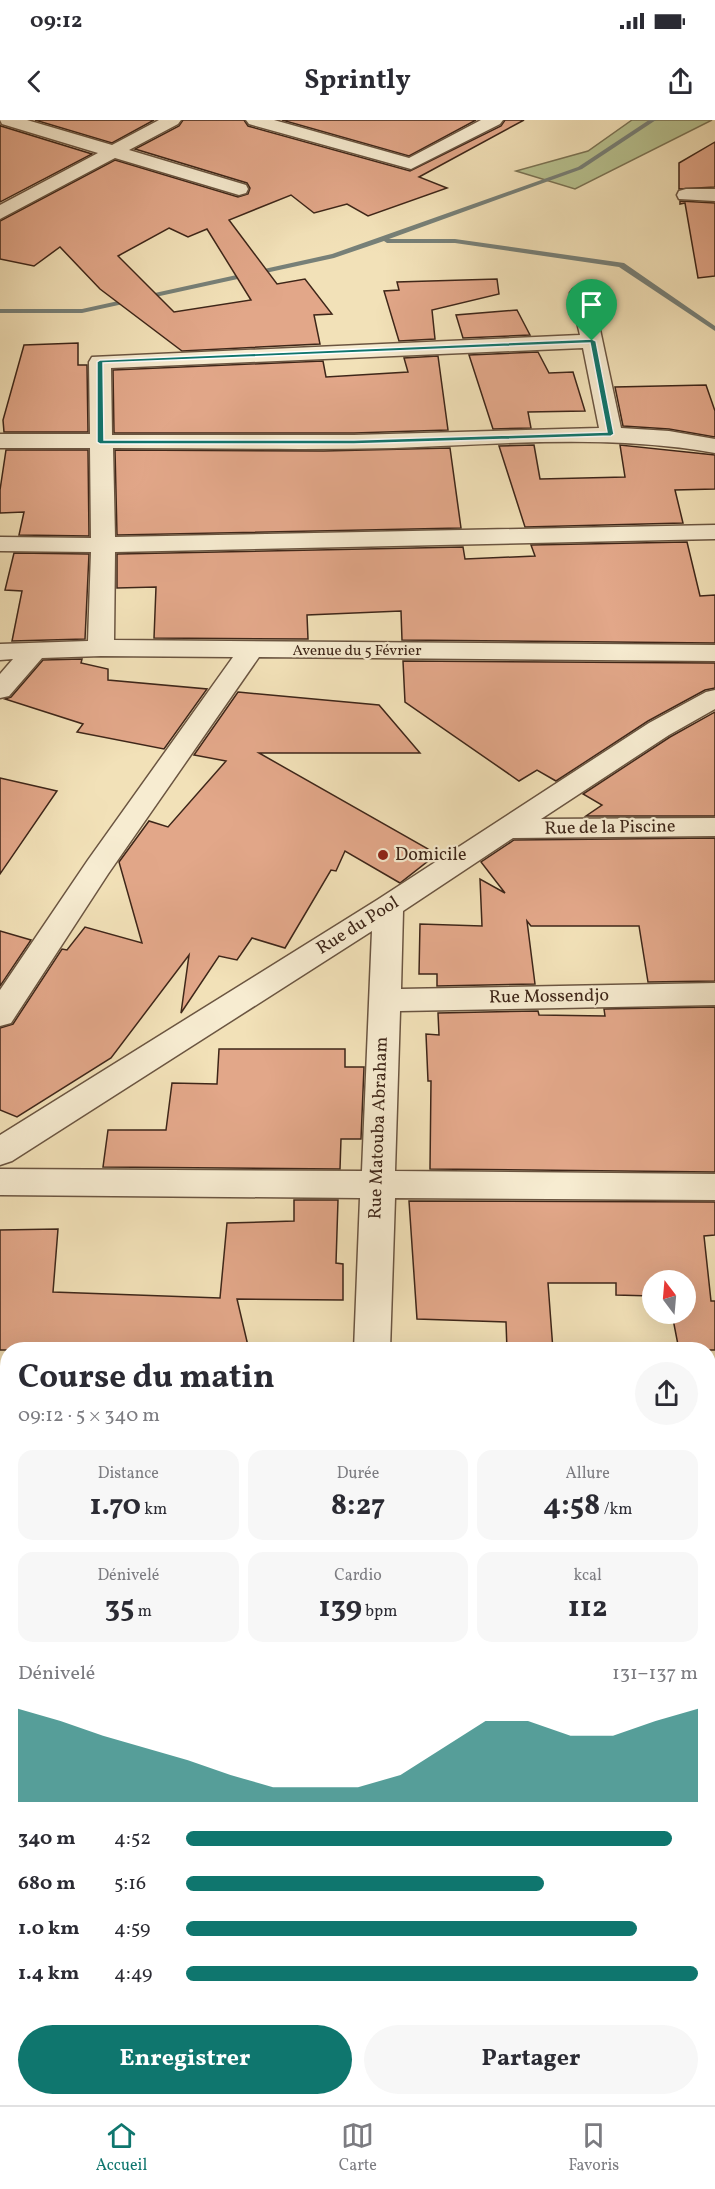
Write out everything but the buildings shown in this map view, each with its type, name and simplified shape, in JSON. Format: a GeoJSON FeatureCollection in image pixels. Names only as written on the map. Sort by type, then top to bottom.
{"type":"FeatureCollection","features":[{"type":"Feature","properties":{"kind":"street"},"geometry":{"type":"LineString","coordinates":[[0,213],[117,152],[172,120]]}},
{"type":"Feature","properties":{"kind":"street"},"geometry":{"type":"LineString","coordinates":[[255,120],[411,164],[494,120]]}},
{"type":"Feature","properties":{"kind":"street"},"geometry":{"type":"LineString","coordinates":[[8,122],[238,189]]}},
{"type":"Feature","properties":{"kind":"street"},"geometry":{"type":"LineString","coordinates":[[686,195],[715,195]]}},
{"type":"Feature","properties":{"kind":"street"},"geometry":{"type":"LineString","coordinates":[[580,293],[611,434]]}},
{"type":"Feature","properties":{"kind":"street"},"geometry":{"type":"LineString","coordinates":[[100,648],[103,545],[100,362],[592,341]]}},
{"type":"Feature","properties":{"kind":"street"},"geometry":{"type":"LineString","coordinates":[[0,441],[354,442],[611,434],[669,438],[715,446]]}},
{"type":"Feature","properties":{"kind":"street"},"geometry":{"type":"LineString","coordinates":[[0,544],[103,545],[715,532]]}},
{"type":"Feature","properties":{"kind":"street","name":"Avenue du 5 Février"},"geometry":{"type":"LineString","coordinates":[[0,652],[100,648],[715,653]]}},
{"type":"Feature","properties":{"kind":"street"},"geometry":{"type":"LineString","coordinates":[[0,690],[35,650]]}},
{"type":"Feature","properties":{"kind":"street"},"geometry":{"type":"LineString","coordinates":[[0,1015],[98,867],[251,650]]}},
{"type":"Feature","properties":{"kind":"street","name":"Rue du Pool"},"geometry":{"type":"LineString","coordinates":[[0,1152],[388,907],[660,729],[715,698]]}},
{"type":"Feature","properties":{"kind":"street","name":"Rue de la Piscine"},"geometry":{"type":"LineString","coordinates":[[506,829],[715,827]]}},
{"type":"Feature","properties":{"kind":"street","name":"Rue Matouba Abraham"},"geometry":{"type":"LineString","coordinates":[[372,1342],[388,907]]}},
{"type":"Feature","properties":{"kind":"street","name":"Rue Mossendjo"},"geometry":{"type":"LineString","coordinates":[[384,1000],[715,994]]}},
{"type":"Feature","properties":{"kind":"street"},"geometry":{"type":"LineString","coordinates":[[0,1182],[715,1187]]}},
{"type":"Feature","properties":{"kind":"green space"},"geometry":{"type":"Polygon","coordinates":[[[632,120],[712,120],[575,189],[516,171],[588,151],[632,120]]]}},
{"type":"Feature","properties":{"kind":"waterway"},"geometry":{"type":"LineString","coordinates":[[0,311],[82,311],[334,256],[580,168],[653,120]]}},
{"type":"Feature","properties":{"kind":"waterway"},"geometry":{"type":"LineString","coordinates":[[387,241],[455,241],[621,265],[715,329]]}},
{"type":"Feature","properties":{"kind":"place","name":"Domicile"},"geometry":{"type":"Point","coordinates":[383,855]}},
{"type":"Feature","properties":{"kind":"route"},"geometry":{"type":"LineString","coordinates":[[592,341],[611,434],[354,442],[100,442],[100,362],[592,341]]}}]}
